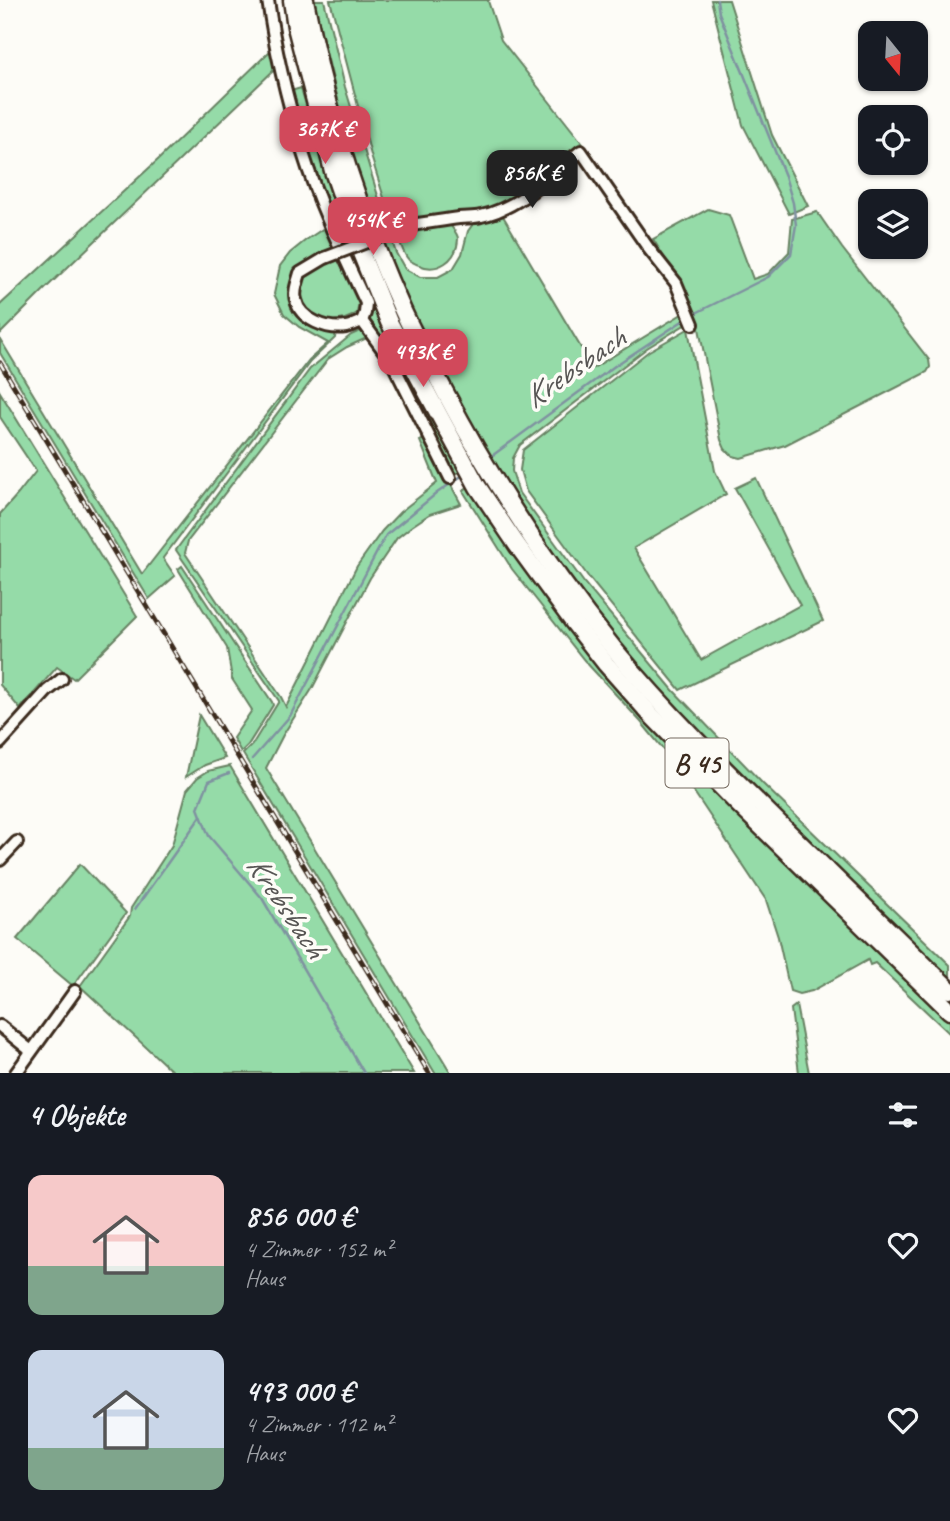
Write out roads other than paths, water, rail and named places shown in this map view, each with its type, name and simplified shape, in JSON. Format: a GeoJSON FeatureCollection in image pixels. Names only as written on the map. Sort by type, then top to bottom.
{"type":"FeatureCollection","features":[{"type":"Feature","properties":{"kind":"highway","name":"B 45"},"geometry":{"type":"LineString","coordinates":[[292,0],[296,27],[333,171],[361,253],[389,322],[469,454],[517,545],[606,664],[651,715],[950,1011]]}},
{"type":"Feature","properties":{"kind":"highway","name":"B 45"},"geometry":{"type":"LineString","coordinates":[[305,0],[347,166],[404,312],[469,454]]}},
{"type":"Feature","properties":{"kind":"highway","name":"B 45"},"geometry":{"type":"LineString","coordinates":[[485,482],[616,651],[657,697],[749,794],[950,990]]}},
{"type":"Feature","properties":{"kind":"street"},"geometry":{"type":"LineString","coordinates":[[268,0],[286,93],[303,155],[329,223],[366,303],[362,321]]}},
{"type":"Feature","properties":{"kind":"street"},"geometry":{"type":"LineString","coordinates":[[362,321],[345,327],[332,327],[311,320],[296,301],[300,273],[324,258],[410,225],[480,216],[496,211],[530,192],[581,151],[676,283],[693,324]]}},
{"type":"Feature","properties":{"kind":"street"},"geometry":{"type":"LineString","coordinates":[[362,321],[392,362],[450,478]]}},
{"type":"Feature","properties":{"kind":"street"},"geometry":{"type":"LineString","coordinates":[[0,743],[47,691],[62,679]]}},
{"type":"Feature","properties":{"kind":"street"},"geometry":{"type":"LineString","coordinates":[[2,853],[17,842]]}},
{"type":"Feature","properties":{"kind":"street"},"geometry":{"type":"LineString","coordinates":[[16,1073],[75,991]]}},
{"type":"Feature","properties":{"kind":"street"},"geometry":{"type":"LineString","coordinates":[[0,1026],[31,1051]]}},
{"type":"Feature","properties":{"kind":"waterway","name":"Krebsbach"},"geometry":{"type":"LineString","coordinates":[[692,315],[768,277],[791,254],[796,225],[785,176],[719,13],[717,0]]}},
{"type":"Feature","properties":{"kind":"waterway","name":"Krebsbach"},"geometry":{"type":"LineString","coordinates":[[489,458],[616,365],[687,318]]}},
{"type":"Feature","properties":{"kind":"waterway","name":"Krebsbach"},"geometry":{"type":"LineString","coordinates":[[252,759],[290,716],[386,535],[463,475]]}},
{"type":"Feature","properties":{"kind":"waterway","name":"Krebsbach"},"geometry":{"type":"LineString","coordinates":[[229,773],[209,781],[198,808],[209,836],[262,898],[364,1073]]}},
{"type":"Feature","properties":{"kind":"waterway"},"geometry":{"type":"LineString","coordinates":[[135,909],[201,816]]}},
{"type":"Feature","properties":{"kind":"railway"},"geometry":{"type":"LineString","coordinates":[[0,363],[429,1073]]}}]}
